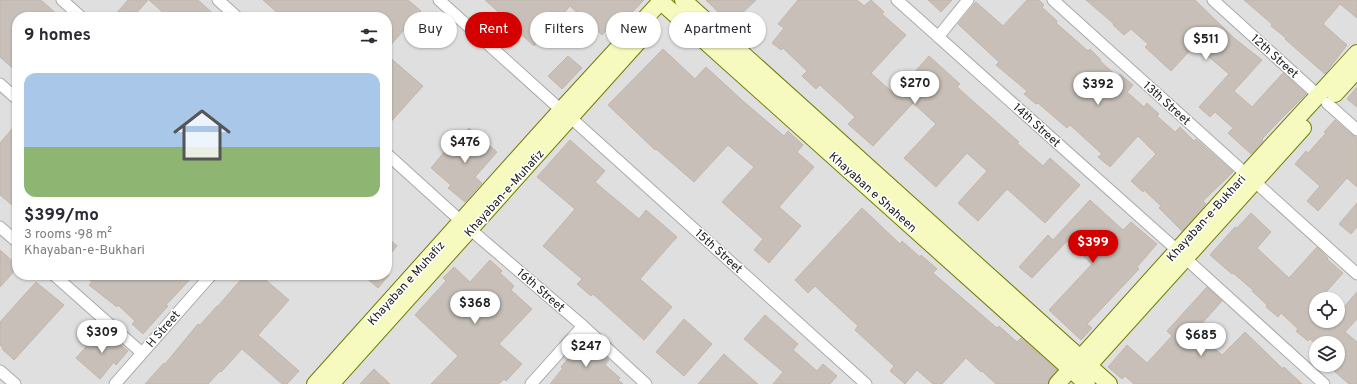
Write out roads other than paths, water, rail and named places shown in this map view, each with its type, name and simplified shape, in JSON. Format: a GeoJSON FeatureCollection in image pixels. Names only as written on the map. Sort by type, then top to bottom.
{"type":"FeatureCollection","features":[{"type":"Feature","properties":{"kind":"street"},"geometry":{"type":"LineString","coordinates":[[62,0],[75,12]]}},
{"type":"Feature","properties":{"kind":"street"},"geometry":{"type":"LineString","coordinates":[[218,0],[231,12]]}},
{"type":"Feature","properties":{"kind":"street","name":"15th Street"},"geometry":{"type":"LineString","coordinates":[[439,0],[866,384]]}},
{"type":"Feature","properties":{"kind":"street","name":"Khayaban e Shaheen"},"geometry":{"type":"LineString","coordinates":[[683,0],[1079,373]]}},
{"type":"Feature","properties":{"kind":"street","name":"14th Street"},"geometry":{"type":"LineString","coordinates":[[897,0],[1324,384]]}},
{"type":"Feature","properties":{"kind":"street"},"geometry":{"type":"LineString","coordinates":[[938,37],[968,0]]}},
{"type":"Feature","properties":{"kind":"street","name":"13th Street"},"geometry":{"type":"LineString","coordinates":[[1053,0],[1357,274]]}},
{"type":"Feature","properties":{"kind":"street","name":"12th Street"},"geometry":{"type":"LineString","coordinates":[[1213,0],[1357,130]]}},
{"type":"Feature","properties":{"kind":"street","name":"Khayaban-e-Muhafiz"},"geometry":{"type":"LineString","coordinates":[[332,384],[413,285],[665,2]]}},
{"type":"Feature","properties":{"kind":"street","name":"Khayaban e Shaheen"},"geometry":{"type":"LineString","coordinates":[[665,2],[1079,373],[1108,384]]}},
{"type":"Feature","properties":{"kind":"street","name":"Khayaban-e-Bukhari"},"geometry":{"type":"LineString","coordinates":[[1323,99],[1357,53]]}},
{"type":"Feature","properties":{"kind":"street","name":"Khayaban-e-Bukhari"},"geometry":{"type":"LineString","coordinates":[[1057,384],[1079,373],[1181,254],[1277,148],[1323,99],[1357,70]]}},
{"type":"Feature","properties":{"kind":"street"},"geometry":{"type":"LineString","coordinates":[[0,84],[12,95]]}},
{"type":"Feature","properties":{"kind":"street","name":"16th Street"},"geometry":{"type":"LineString","coordinates":[[392,159],[466,226],[583,326],[646,384]]}},
{"type":"Feature","properties":{"kind":"street"},"geometry":{"type":"LineString","coordinates":[[0,227],[12,238]]}},
{"type":"Feature","properties":{"kind":"street"},"geometry":{"type":"LineString","coordinates":[[60,280],[142,353]]}},
{"type":"Feature","properties":{"kind":"street","name":"H Street"},"geometry":{"type":"LineString","coordinates":[[115,384],[207,280]]}},
{"type":"Feature","properties":{"kind":"street","name":"Khayaban e Muhafiz"},"geometry":{"type":"LineString","coordinates":[[315,384],[413,285]]}},
{"type":"Feature","properties":{"kind":"street"},"geometry":{"type":"LineString","coordinates":[[531,384],[583,326]]}},
{"type":"Feature","properties":{"kind":"street"},"geometry":{"type":"LineString","coordinates":[[0,371],[14,384]]}}]}
